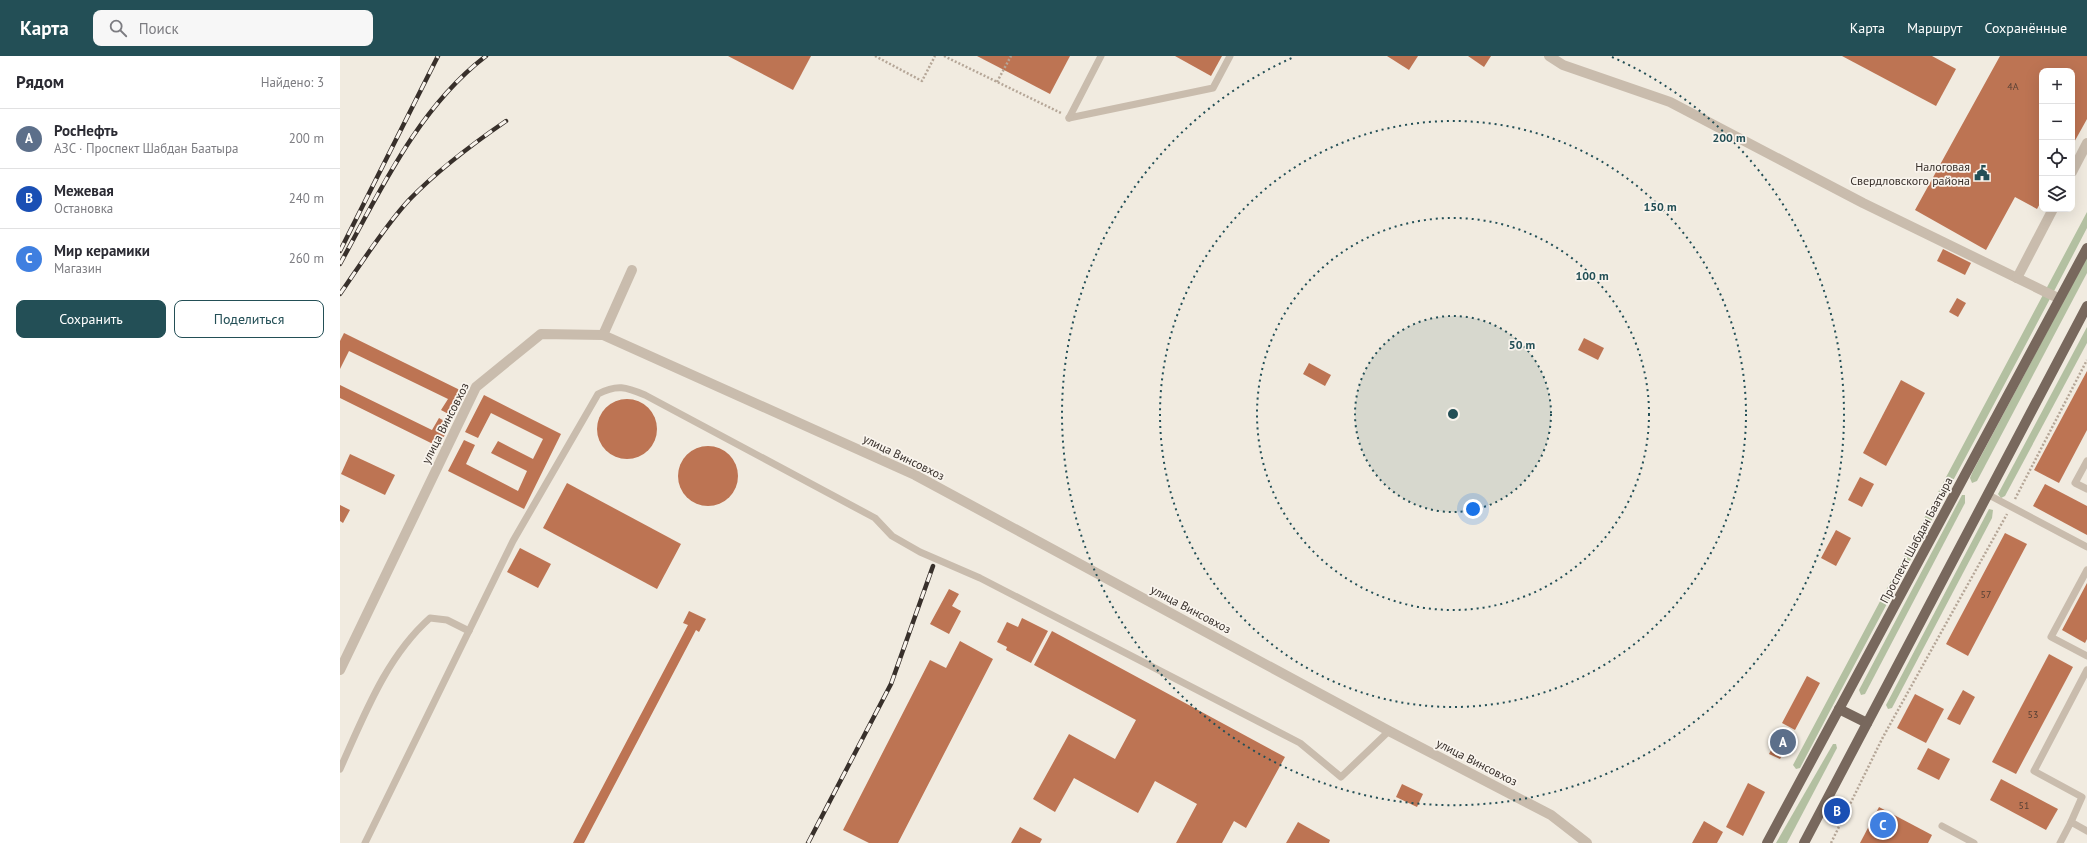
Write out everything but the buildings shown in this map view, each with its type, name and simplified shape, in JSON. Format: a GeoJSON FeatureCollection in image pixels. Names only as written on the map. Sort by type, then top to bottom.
{"type":"FeatureCollection","features":[{"type":"Feature","properties":{"kind":"main road","name":"Проспект Шабдан Баатыра"},"geometry":{"type":"LineString","coordinates":[[1767,843],[2087,248]]}},
{"type":"Feature","properties":{"kind":"main road"},"geometry":{"type":"LineString","coordinates":[[1804,843],[2087,306]]}},
{"type":"Feature","properties":{"kind":"main road"},"geometry":{"type":"LineString","coordinates":[[1839,709],[1867,723]]}},
{"type":"Feature","properties":{"kind":"street"},"geometry":{"type":"LineString","coordinates":[[1549,56],[1563,65],[1670,102],[1863,203],[2060,299]]}},
{"type":"Feature","properties":{"kind":"street"},"geometry":{"type":"LineString","coordinates":[[2075,166],[2087,143]]}},
{"type":"Feature","properties":{"kind":"street"},"geometry":{"type":"LineString","coordinates":[[2017,278],[2051,212]]}},
{"type":"Feature","properties":{"kind":"street"},"geometry":{"type":"LineString","coordinates":[[603,335],[632,270]]}},
{"type":"Feature","properties":{"kind":"street","name":"улица Винсовхоз"},"geometry":{"type":"LineString","coordinates":[[340,670],[476,387],[541,334],[603,335],[914,475],[1389,731],[1552,815],[1587,843]]}},
{"type":"Feature","properties":{"kind":"lane"},"geometry":{"type":"LineString","coordinates":[[1069,118],[1101,56]]}},
{"type":"Feature","properties":{"kind":"lane"},"geometry":{"type":"LineString","coordinates":[[1069,118],[1213,88],[1230,56]]}},
{"type":"Feature","properties":{"kind":"lane"},"geometry":{"type":"LineString","coordinates":[[365,843],[513,541],[598,394],[610,388],[627,388],[645,395],[875,518],[892,536],[920,552],[980,578],[1300,743],[1341,777],[1389,731]]}},
{"type":"Feature","properties":{"kind":"lane"},"geometry":{"type":"LineString","coordinates":[[2087,461],[2075,483],[2087,489]]}},
{"type":"Feature","properties":{"kind":"lane"},"geometry":{"type":"LineString","coordinates":[[1987,494],[2087,547]]}},
{"type":"Feature","properties":{"kind":"lane"},"geometry":{"type":"LineString","coordinates":[[2087,570],[2051,637],[2087,656]]}},
{"type":"Feature","properties":{"kind":"lane"},"geometry":{"type":"LineString","coordinates":[[340,768],[396,656],[413,633],[430,618],[447,620],[469,631]]}},
{"type":"Feature","properties":{"kind":"lane"},"geometry":{"type":"LineString","coordinates":[[2060,843],[2082,797],[2034,771],[2087,670]]}},
{"type":"Feature","properties":{"kind":"lane"},"geometry":{"type":"LineString","coordinates":[[2071,822],[2087,831]]}},
{"type":"Feature","properties":{"kind":"lane"},"geometry":{"type":"LineString","coordinates":[[1942,826],[1974,843]]}},
{"type":"Feature","properties":{"kind":"path"},"geometry":{"type":"LineString","coordinates":[[874,56],[922,81],[935,56]]}},
{"type":"Feature","properties":{"kind":"path"},"geometry":{"type":"LineString","coordinates":[[944,56],[1069,118]]}},
{"type":"Feature","properties":{"kind":"path"},"geometry":{"type":"LineString","coordinates":[[997,82],[1011,56]]}},
{"type":"Feature","properties":{"kind":"path"},"geometry":{"type":"LineString","coordinates":[[1831,843],[1882,738],[2011,507],[2087,360]]}},
{"type":"Feature","properties":{"kind":"green space"},"geometry":{"type":"Polygon","coordinates":[[[2087,212],[2087,228],[1800,768],[1796,769],[1793,765],[2087,212]]]}},
{"type":"Feature","properties":{"kind":"green space"},"geometry":{"type":"Polygon","coordinates":[[[2087,257],[2087,273],[1977,481],[1972,483],[1970,478],[1973,471],[2087,257]]]}},
{"type":"Feature","properties":{"kind":"green space"},"geometry":{"type":"Polygon","coordinates":[[[2087,327],[2087,343],[2005,496],[2001,498],[1998,494],[2087,327]]]}},
{"type":"Feature","properties":{"kind":"green space"},"geometry":{"type":"Polygon","coordinates":[[[1962,495],[1965,495],[1965,503],[1865,694],[1861,695],[1859,690],[1962,495]]]}},
{"type":"Feature","properties":{"kind":"green space"},"geometry":{"type":"Polygon","coordinates":[[[1989,509],[1993,510],[1992,518],[1892,708],[1888,709],[1886,705],[1989,509]]]}},
{"type":"Feature","properties":{"kind":"green space"},"geometry":{"type":"Polygon","coordinates":[[[1833,744],[1836,744],[1837,748],[1787,843],[1776,843],[1833,744]]]}},
{"type":"Feature","properties":{"kind":"railway"},"geometry":{"type":"LineString","coordinates":[[340,251],[438,56]]}},
{"type":"Feature","properties":{"kind":"railway"},"geometry":{"type":"LineString","coordinates":[[340,264],[402,152],[420,125],[440,100],[462,77],[486,56]]}},
{"type":"Feature","properties":{"kind":"railway"},"geometry":{"type":"LineString","coordinates":[[340,294],[382,234],[409,200],[456,158],[506,121]]}},
{"type":"Feature","properties":{"kind":"railway"},"geometry":{"type":"LineString","coordinates":[[808,843],[891,684],[933,566]]}},
{"type":"Feature","properties":{"kind":"place","name":"Налоговая Свердловского района"},"geometry":{"type":"Point","coordinates":[1982,173]}},
{"type":"Feature","properties":{"kind":"place","name":"РосНефть"},"geometry":{"type":"Point","coordinates":[1783,742]}},
{"type":"Feature","properties":{"kind":"place","name":"Межевая"},"geometry":{"type":"Point","coordinates":[1837,811]}},
{"type":"Feature","properties":{"kind":"place","name":"Мир керамики"},"geometry":{"type":"Point","coordinates":[1883,825]}}]}
